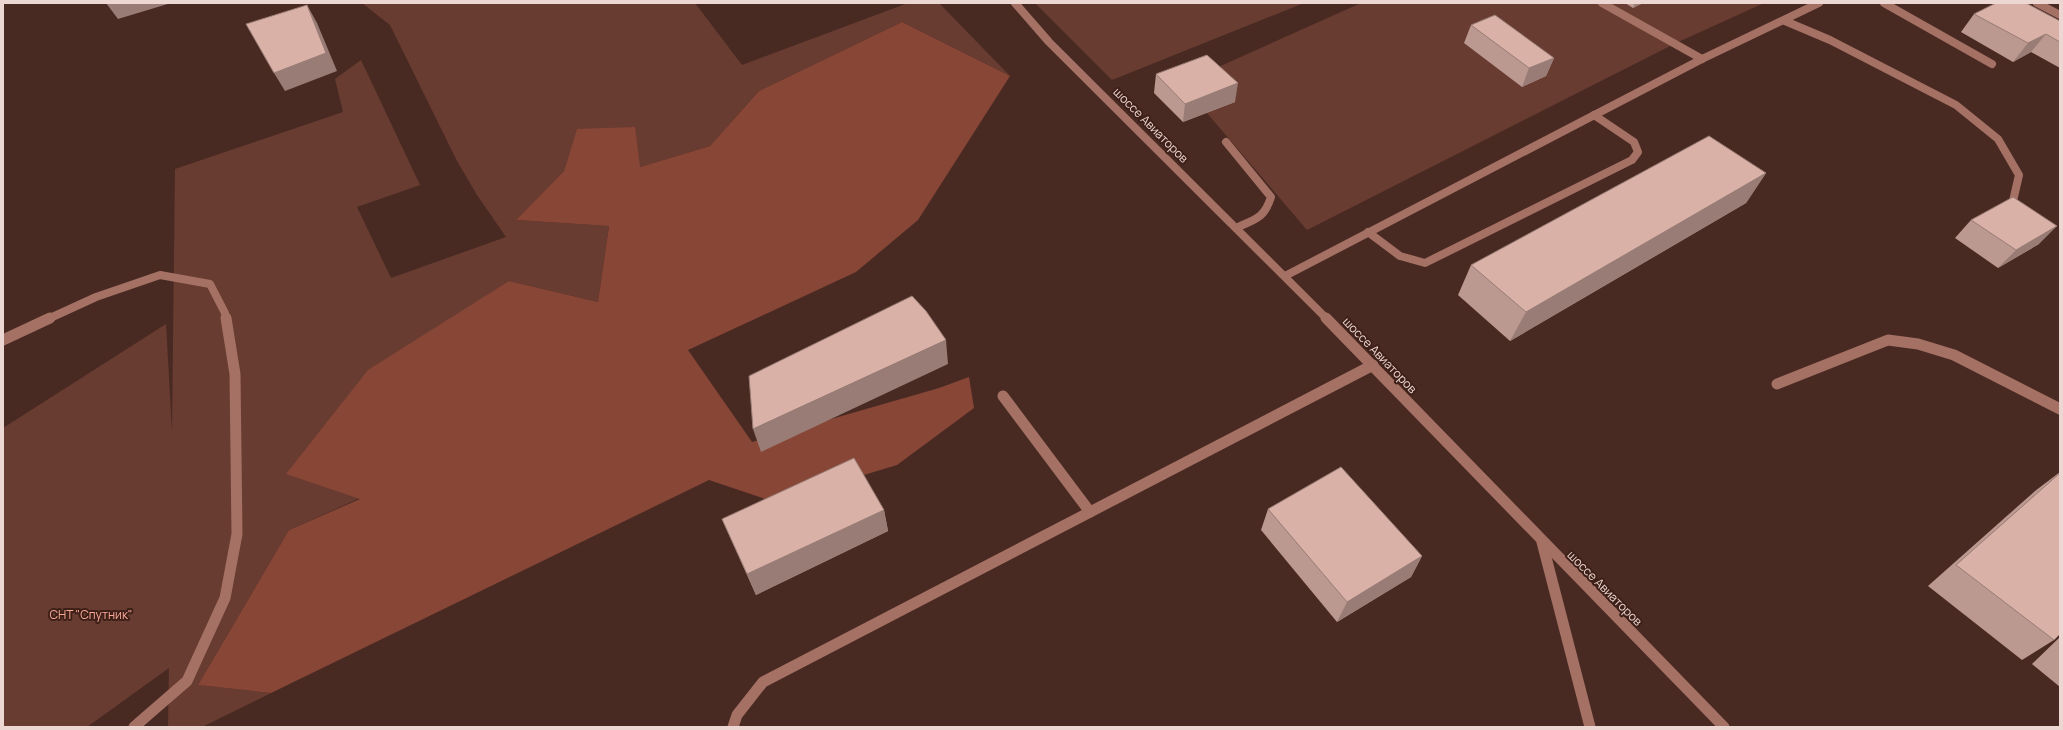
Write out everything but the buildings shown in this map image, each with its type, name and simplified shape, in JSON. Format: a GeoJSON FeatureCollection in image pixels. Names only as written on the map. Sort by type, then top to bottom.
{"type":"FeatureCollection","features":[{"type":"Feature","properties":{"kind":"lane","name":"шоссе Авиаторов"},"geometry":{"type":"LineString","coordinates":[[1015,3],[1049,42],[1373,365],[1542,542],[1724,727]]}},
{"type":"Feature","properties":{"kind":"lane"},"geometry":{"type":"LineString","coordinates":[[1602,3],[1702,59]]}},
{"type":"Feature","properties":{"kind":"lane"},"geometry":{"type":"LineString","coordinates":[[1284,276],[1702,59],[1785,21],[1819,3]]}},
{"type":"Feature","properties":{"kind":"lane"},"geometry":{"type":"LineString","coordinates":[[1884,3],[1992,64]]}},
{"type":"Feature","properties":{"kind":"lane"},"geometry":{"type":"LineString","coordinates":[[2037,3],[2060,15]]}},
{"type":"Feature","properties":{"kind":"lane"},"geometry":{"type":"LineString","coordinates":[[1785,21],[1830,40],[1956,105],[1998,139],[2019,175],[2013,201]]}},
{"type":"Feature","properties":{"kind":"lane"},"geometry":{"type":"LineString","coordinates":[[1368,232],[1396,256],[1409,261],[1425,262],[1632,160],[1638,152],[1634,142],[1594,115]]}},
{"type":"Feature","properties":{"kind":"lane"},"geometry":{"type":"LineString","coordinates":[[1226,142],[1271,197],[1267,210],[1259,217],[1236,228]]}},
{"type":"Feature","properties":{"kind":"lane"},"geometry":{"type":"LineString","coordinates":[[3,340],[96,297],[160,275],[210,284],[225,313],[235,374],[237,534],[225,598],[187,682],[134,727]]}},
{"type":"Feature","properties":{"kind":"lane"},"geometry":{"type":"LineString","coordinates":[[1777,384],[1888,340],[1918,344],[1954,355],[2060,409]]}},
{"type":"Feature","properties":{"kind":"lane"},"geometry":{"type":"LineString","coordinates":[[733,727],[737,715],[763,682],[1373,365]]}},
{"type":"Feature","properties":{"kind":"lane"},"geometry":{"type":"LineString","coordinates":[[1003,396],[1090,512]]}},
{"type":"Feature","properties":{"kind":"lane"},"geometry":{"type":"LineString","coordinates":[[1542,542],[1590,727]]}},
{"type":"Feature","properties":{"kind":"green space","name":"СНТ \"Спутник\""},"geometry":{"type":"Polygon","coordinates":[[[362,3],[695,3],[742,65],[908,3],[939,3],[1010,76],[902,22],[759,91],[710,146],[640,167],[577,130],[564,171],[516,220],[609,226],[598,302],[509,281],[287,474],[360,498],[289,530],[198,685],[271,693],[202,727],[168,727],[169,668],[87,727],[3,727],[3,428],[166,324],[172,431],[175,169],[343,112],[335,79],[361,60],[420,185],[357,207],[391,278],[506,237],[477,195],[457,161],[390,25],[362,3]]]}},
{"type":"Feature","properties":{"kind":"green space"},"geometry":{"type":"Polygon","coordinates":[[[1035,3],[1304,3],[1112,80],[1035,3]]]}},
{"type":"Feature","properties":{"kind":"green space"},"geometry":{"type":"Polygon","coordinates":[[[1361,3],[1764,3],[1674,44],[1307,230],[1206,112],[1205,73],[1361,3]]]}},
{"type":"Feature","properties":{"kind":"shaded area"},"geometry":{"type":"Polygon","coordinates":[[[902,22],[1010,76],[918,220],[856,272],[688,350],[752,442],[939,388],[969,377],[974,408],[897,465],[774,502],[709,480],[271,693],[198,685],[289,530],[360,499],[286,474],[368,370],[509,281],[598,302],[609,226],[516,220],[564,171],[577,129],[635,127],[640,167],[710,146],[759,91],[902,22]]]}}]}
